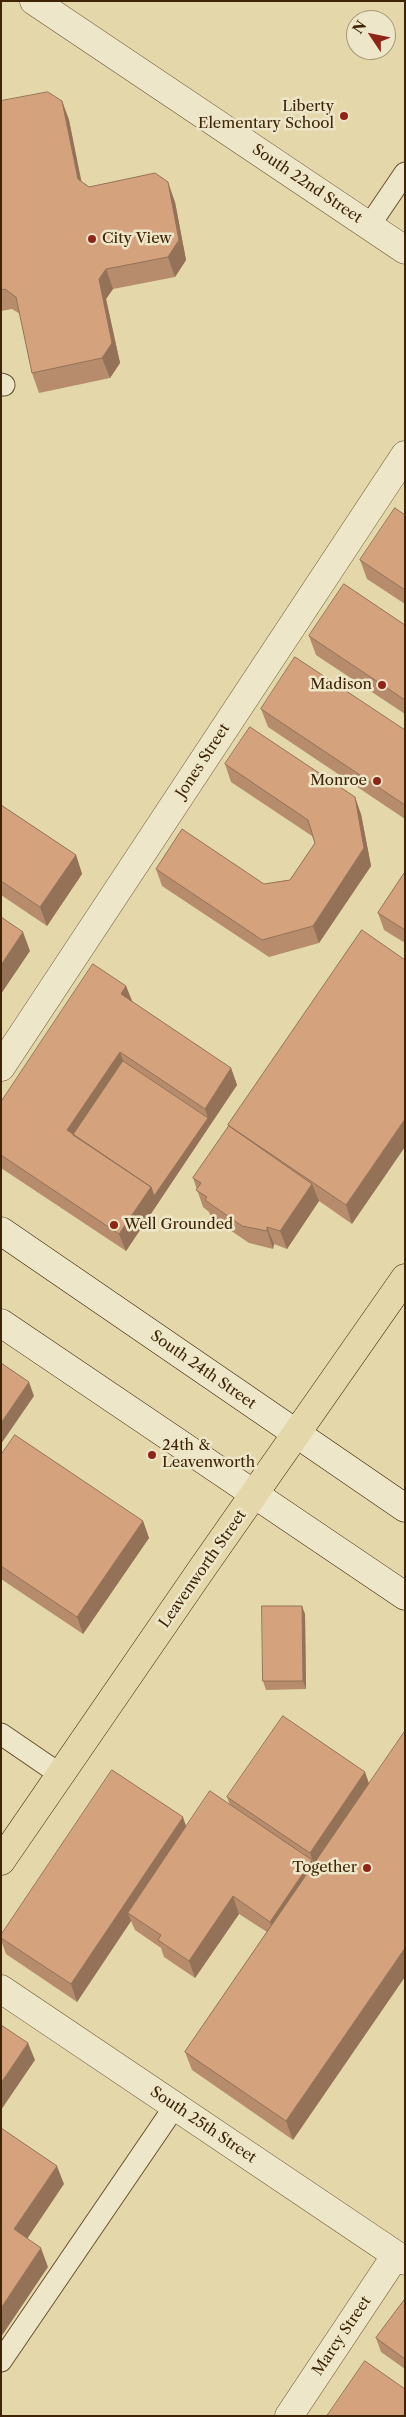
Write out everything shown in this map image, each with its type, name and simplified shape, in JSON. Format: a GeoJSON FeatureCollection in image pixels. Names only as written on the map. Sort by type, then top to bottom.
{"type":"FeatureCollection","features":[{"type":"Feature","properties":{"kind":"main road","name":"Leavenworth Street"},"geometry":{"type":"LineString","coordinates":[[1,1861],[405,1278]]}},
{"type":"Feature","properties":{"kind":"street","name":"South 22nd Street"},"geometry":{"type":"LineString","coordinates":[[34,1],[405,250]]}},
{"type":"Feature","properties":{"kind":"street","name":"Jones Street"},"geometry":{"type":"LineString","coordinates":[[1,1067],[405,455]]}},
{"type":"Feature","properties":{"kind":"street","name":"South 24th Street"},"geometry":{"type":"LineString","coordinates":[[1,1231],[405,1508]]}},
{"type":"Feature","properties":{"kind":"street"},"geometry":{"type":"LineString","coordinates":[[1,1323],[254,1496],[405,1596]]}},
{"type":"Feature","properties":{"kind":"street","name":"South 25th Street"},"geometry":{"type":"LineString","coordinates":[[1,1989],[400,2258]]}},
{"type":"Feature","properties":{"kind":"street","name":"Marcy Street"},"geometry":{"type":"LineString","coordinates":[[289,2416],[400,2258]]}},
{"type":"Feature","properties":{"kind":"lane"},"geometry":{"type":"LineString","coordinates":[[369,226],[405,173]]}},
{"type":"Feature","properties":{"kind":"lane"},"geometry":{"type":"LineString","coordinates":[[1,1734],[61,1774]]}},
{"type":"Feature","properties":{"kind":"lane"},"geometry":{"type":"LineString","coordinates":[[1,2361],[175,2106]]}},
{"type":"Feature","properties":{"kind":"building","name":"City View"},"geometry":{"type":"Polygon","coordinates":[[[48,92],[62,101],[78,179],[89,187],[155,173],[168,182],[179,240],[168,257],[106,269],[99,279],[112,343],[102,358],[32,373],[16,297],[5,289],[1,290],[1,101],[48,92]]]}},
{"type":"Feature","properties":{"kind":"building"},"geometry":{"type":"Polygon","coordinates":[[[395,508],[405,515],[405,590],[360,560],[395,508]]]}},
{"type":"Feature","properties":{"kind":"building","name":"Madison"},"geometry":{"type":"Polygon","coordinates":[[[344,584],[405,625],[405,700],[309,636],[344,584]]]}},
{"type":"Feature","properties":{"kind":"building","name":"Monroe"},"geometry":{"type":"Polygon","coordinates":[[[295,657],[405,730],[405,805],[261,709],[295,657]]]}},
{"type":"Feature","properties":{"kind":"building"},"geometry":{"type":"Polygon","coordinates":[[[250,727],[355,797],[364,848],[313,926],[262,940],[156,869],[182,829],[264,884],[290,880],[315,843],[308,820],[225,764],[250,727]]]}},
{"type":"Feature","properties":{"kind":"building"},"geometry":{"type":"Polygon","coordinates":[[[1,805],[76,855],[40,907],[1,881],[1,805]]]}},
{"type":"Feature","properties":{"kind":"building"},"geometry":{"type":"Polygon","coordinates":[[[405,872],[405,930],[378,913],[405,872]]]}},
{"type":"Feature","properties":{"kind":"building"},"geometry":{"type":"Polygon","coordinates":[[[1,917],[23,932],[1,965],[1,917]]]}},
{"type":"Feature","properties":{"kind":"building"},"geometry":{"type":"Polygon","coordinates":[[[362,930],[405,960],[405,1119],[346,1205],[228,1125],[362,930]]]}},
{"type":"Feature","properties":{"kind":"building"},"geometry":{"type":"Polygon","coordinates":[[[93,964],[126,986],[121,994],[231,1068],[205,1109],[120,1052],[67,1130],[151,1187],[119,1234],[1,1155],[1,1102],[93,964]]]}},
{"type":"Feature","properties":{"kind":"building"},"geometry":{"type":"Polygon","coordinates":[[[123,1061],[208,1118],[154,1196],[151,1187],[73,1135],[123,1061]]]}},
{"type":"Feature","properties":{"kind":"building"},"geometry":{"type":"Polygon","coordinates":[[[229,1126],[312,1184],[280,1231],[267,1227],[267,1231],[242,1226],[205,1200],[207,1197],[196,1190],[201,1183],[193,1178],[229,1126]]]}},
{"type":"Feature","properties":{"kind":"building"},"geometry":{"type":"Polygon","coordinates":[[[1,1363],[29,1382],[1,1423],[1,1363]]]}},
{"type":"Feature","properties":{"kind":"building"},"geometry":{"type":"Polygon","coordinates":[[[15,1435],[143,1521],[77,1617],[1,1566],[1,1455],[15,1435]]]}},
{"type":"Feature","properties":{"kind":"building"},"geometry":{"type":"Polygon","coordinates":[[[262,1606],[302,1606],[303,1681],[263,1681],[262,1606]]]}},
{"type":"Feature","properties":{"kind":"building"},"geometry":{"type":"Polygon","coordinates":[[[283,1716],[365,1772],[310,1853],[227,1797],[283,1716]]]}},
{"type":"Feature","properties":{"kind":"building","name":"Together"},"geometry":{"type":"Polygon","coordinates":[[[405,1731],[405,1948],[286,2121],[185,2052],[405,1731]]]}},
{"type":"Feature","properties":{"kind":"building"},"geometry":{"type":"Polygon","coordinates":[[[112,1770],[183,1817],[71,1984],[1,1938],[1,1935],[112,1770]]]}},
{"type":"Feature","properties":{"kind":"building"},"geometry":{"type":"Polygon","coordinates":[[[210,1791],[312,1860],[270,1922],[233,1896],[189,1961],[158,1940],[161,1935],[128,1913],[210,1791]]]}},
{"type":"Feature","properties":{"kind":"building"},"geometry":{"type":"Polygon","coordinates":[[[1,2025],[28,2043],[1,2083],[1,2025]]]}},
{"type":"Feature","properties":{"kind":"building"},"geometry":{"type":"Polygon","coordinates":[[[1,2128],[57,2166],[14,2229],[41,2248],[1,2308],[1,2128]]]}},
{"type":"Feature","properties":{"kind":"building"},"geometry":{"type":"Polygon","coordinates":[[[405,2299],[405,2359],[376,2338],[405,2299]]]}},
{"type":"Feature","properties":{"kind":"building"},"geometry":{"type":"Polygon","coordinates":[[[365,2361],[405,2389],[405,2413],[403,2416],[327,2416],[365,2361]]]}},
{"type":"Feature","properties":{"kind":"place","name":"Liberty Elementary School"},"geometry":{"type":"Point","coordinates":[344,116]}},
{"type":"Feature","properties":{"kind":"place","name":"City View"},"geometry":{"type":"Point","coordinates":[92,239]}},
{"type":"Feature","properties":{"kind":"place","name":"Madison"},"geometry":{"type":"Point","coordinates":[382,685]}},
{"type":"Feature","properties":{"kind":"place","name":"Monroe"},"geometry":{"type":"Point","coordinates":[377,781]}},
{"type":"Feature","properties":{"kind":"place","name":"Well Grounded"},"geometry":{"type":"Point","coordinates":[114,1225]}},
{"type":"Feature","properties":{"kind":"place","name":"24th & Leavenworth"},"geometry":{"type":"Point","coordinates":[152,1455]}},
{"type":"Feature","properties":{"kind":"place","name":"Together"},"geometry":{"type":"Point","coordinates":[367,1868]}}]}
